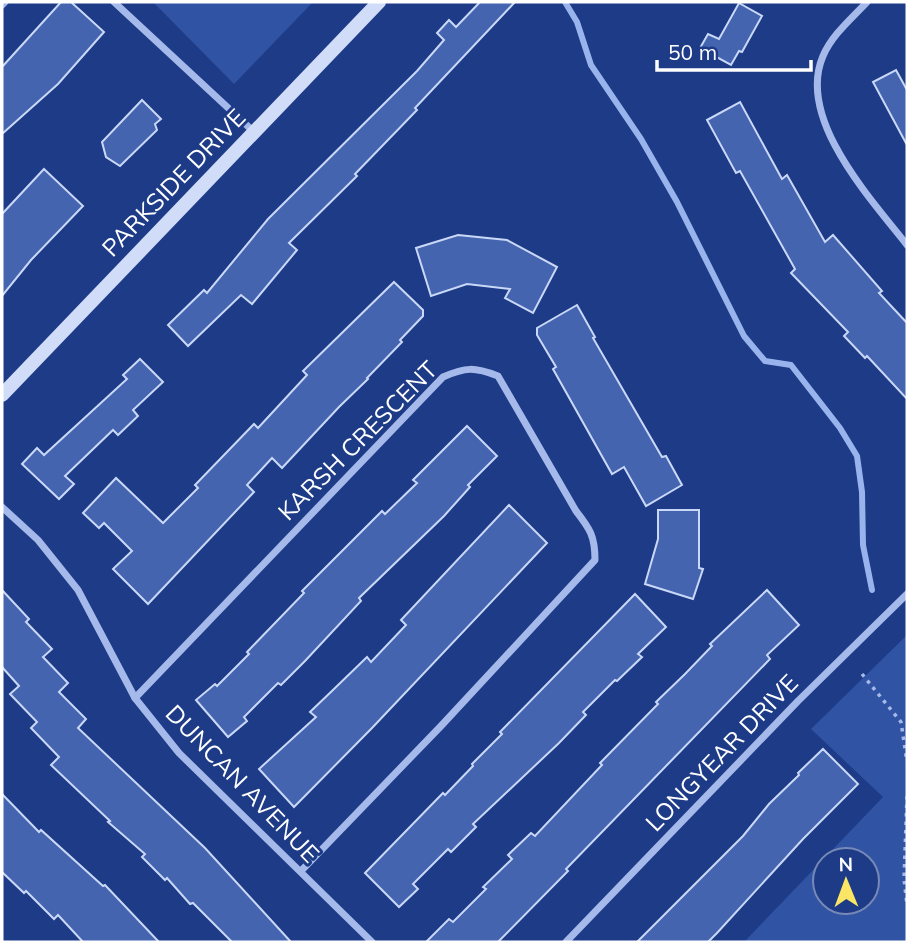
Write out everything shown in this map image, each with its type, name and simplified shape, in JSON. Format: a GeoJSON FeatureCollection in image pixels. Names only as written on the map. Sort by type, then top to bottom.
{"type":"FeatureCollection","features":[{"type":"Feature","properties":{"kind":"main road","name":"PARKSIDE DRIVE"},"geometry":{"type":"LineString","coordinates":[[2,395],[379,2]]}},
{"type":"Feature","properties":{"kind":"street"},"geometry":{"type":"LineString","coordinates":[[114,2],[254,132]]}},
{"type":"Feature","properties":{"kind":"street"},"geometry":{"type":"LineString","coordinates":[[867,2],[839,32],[824,54],[817,78],[820,111],[852,172],[907,245]]}},
{"type":"Feature","properties":{"kind":"street","name":"KARSH CRESCENT"},"geometry":{"type":"LineString","coordinates":[[135,698],[443,377],[463,368],[480,369],[498,376],[589,528],[595,542],[595,559],[450,717],[301,871]]}},
{"type":"Feature","properties":{"kind":"street","name":"DUNCAN AVENUE"},"geometry":{"type":"LineString","coordinates":[[2,507],[38,541],[78,590],[135,698],[180,753],[372,942]]}},
{"type":"Feature","properties":{"kind":"street","name":"LONGYEAR DRIVE"},"geometry":{"type":"LineString","coordinates":[[566,942],[907,594]]}},
{"type":"Feature","properties":{"kind":"path"},"geometry":{"type":"LineString","coordinates":[[862,674],[901,722],[907,762]]}},
{"type":"Feature","properties":{"kind":"path"},"geometry":{"type":"LineString","coordinates":[[907,796],[904,879],[907,905]]}},
{"type":"Feature","properties":{"kind":"shaded area"},"geometry":{"type":"Polygon","coordinates":[[[153,2],[313,2],[234,84],[153,2]]]}},
{"type":"Feature","properties":{"kind":"shaded area"},"geometry":{"type":"Polygon","coordinates":[[[907,635],[907,942],[744,942],[811,872],[811,916],[881,916],[881,846],[836,846],[883,797],[811,729],[907,635]]]}},
{"type":"Feature","properties":{"kind":"building"},"geometry":{"type":"Polygon","coordinates":[[[61,2],[71,2],[104,32],[58,84],[2,134],[2,67],[61,2]]]}},
{"type":"Feature","properties":{"kind":"building"},"geometry":{"type":"Polygon","coordinates":[[[480,2],[515,2],[355,174],[357,176],[289,243],[297,250],[252,304],[241,295],[188,346],[168,325],[204,290],[207,293],[268,219],[417,71],[444,40],[437,33],[449,20],[456,27],[480,2]]]}},
{"type":"Feature","properties":{"kind":"building"},"geometry":{"type":"Polygon","coordinates":[[[739,3],[762,16],[742,52],[739,51],[731,65],[700,48],[708,34],[719,39],[739,3]]]}},
{"type":"Feature","properties":{"kind":"building"},"geometry":{"type":"Polygon","coordinates":[[[896,70],[907,90],[907,145],[873,82],[896,70]]]}},
{"type":"Feature","properties":{"kind":"building"},"geometry":{"type":"Polygon","coordinates":[[[142,100],[161,119],[155,124],[157,130],[120,166],[106,157],[102,142],[142,100]]]}},
{"type":"Feature","properties":{"kind":"building"},"geometry":{"type":"Polygon","coordinates":[[[740,102],[782,179],[787,175],[825,242],[833,235],[882,291],[879,293],[907,323],[907,399],[867,356],[865,358],[844,336],[848,332],[791,273],[795,269],[740,171],[736,173],[707,120],[740,102]]]}},
{"type":"Feature","properties":{"kind":"building"},"geometry":{"type":"Polygon","coordinates":[[[44,169],[83,206],[31,260],[2,296],[2,214],[44,169]]]}},
{"type":"Feature","properties":{"kind":"building"},"geometry":{"type":"Polygon","coordinates":[[[458,235],[507,240],[557,267],[533,313],[505,298],[510,289],[467,284],[431,296],[416,248],[458,235]]]}},
{"type":"Feature","properties":{"kind":"building"},"geometry":{"type":"Polygon","coordinates":[[[394,282],[423,310],[423,316],[368,379],[282,468],[272,458],[247,485],[254,492],[148,604],[113,569],[132,551],[104,523],[99,528],[83,513],[116,478],[163,523],[198,488],[195,485],[254,424],[258,428],[307,375],[303,371],[394,282]]]}},
{"type":"Feature","properties":{"kind":"building"},"geometry":{"type":"Polygon","coordinates":[[[577,305],[595,337],[593,338],[662,457],[666,456],[682,485],[646,506],[624,467],[612,474],[537,335],[537,328],[577,305]]]}},
{"type":"Feature","properties":{"kind":"building"},"geometry":{"type":"Polygon","coordinates":[[[140,359],[163,382],[133,410],[138,416],[118,435],[113,430],[65,476],[74,484],[59,499],[22,464],[37,448],[44,455],[127,379],[123,375],[140,359]]]}},
{"type":"Feature","properties":{"kind":"building"},"geometry":{"type":"Polygon","coordinates":[[[467,426],[497,456],[468,485],[470,487],[444,516],[359,598],[361,601],[305,661],[281,685],[278,683],[244,717],[247,721],[228,737],[196,700],[215,684],[217,686],[249,654],[247,652],[304,593],[302,591],[382,511],[385,514],[417,483],[413,480],[467,426]]]}},
{"type":"Feature","properties":{"kind":"building"},"geometry":{"type":"Polygon","coordinates":[[[509,505],[547,543],[294,807],[259,769],[316,717],[310,712],[367,657],[371,662],[406,625],[401,620],[509,505]]]}},
{"type":"Feature","properties":{"kind":"building"},"geometry":{"type":"Polygon","coordinates":[[[658,510],[699,510],[699,568],[703,569],[693,599],[645,584],[658,539],[658,510]]]}},
{"type":"Feature","properties":{"kind":"building"},"geometry":{"type":"Polygon","coordinates":[[[2,590],[29,619],[26,622],[52,649],[43,657],[68,683],[59,692],[86,719],[78,728],[205,848],[291,942],[232,942],[193,903],[190,904],[167,878],[165,880],[142,857],[145,854],[108,822],[110,821],[51,765],[59,757],[31,728],[37,722],[10,694],[19,686],[2,667],[2,590]]]}},
{"type":"Feature","properties":{"kind":"building"},"geometry":{"type":"Polygon","coordinates":[[[767,590],[799,625],[767,655],[770,659],[566,869],[568,871],[498,942],[426,942],[449,919],[453,922],[486,889],[483,887],[512,859],[508,855],[531,833],[535,836],[602,765],[600,763],[658,704],[656,702],[712,646],[710,644],[767,590]]]}},
{"type":"Feature","properties":{"kind":"building"},"geometry":{"type":"Polygon","coordinates":[[[635,594],[666,627],[638,654],[642,657],[583,712],[586,715],[559,743],[473,824],[476,827],[451,852],[448,849],[413,884],[418,889],[399,907],[365,873],[443,793],[445,795],[502,734],[500,732],[635,594]]]}},
{"type":"Feature","properties":{"kind":"building"},"geometry":{"type":"Polygon","coordinates":[[[823,749],[858,784],[803,839],[717,933],[708,942],[637,942],[743,836],[769,804],[823,749]]]}},
{"type":"Feature","properties":{"kind":"building"},"geometry":{"type":"Polygon","coordinates":[[[2,794],[39,832],[41,830],[105,885],[159,942],[83,942],[58,915],[54,919],[26,891],[24,893],[2,872],[2,794]]]}},
{"type":"Feature","properties":{"kind":"waterway"},"geometry":{"type":"LineString","coordinates":[[565,2],[577,22],[591,65],[641,139],[677,202],[744,336],[765,361],[791,365],[840,428],[857,456],[862,492],[863,545],[872,590]]}}]}
